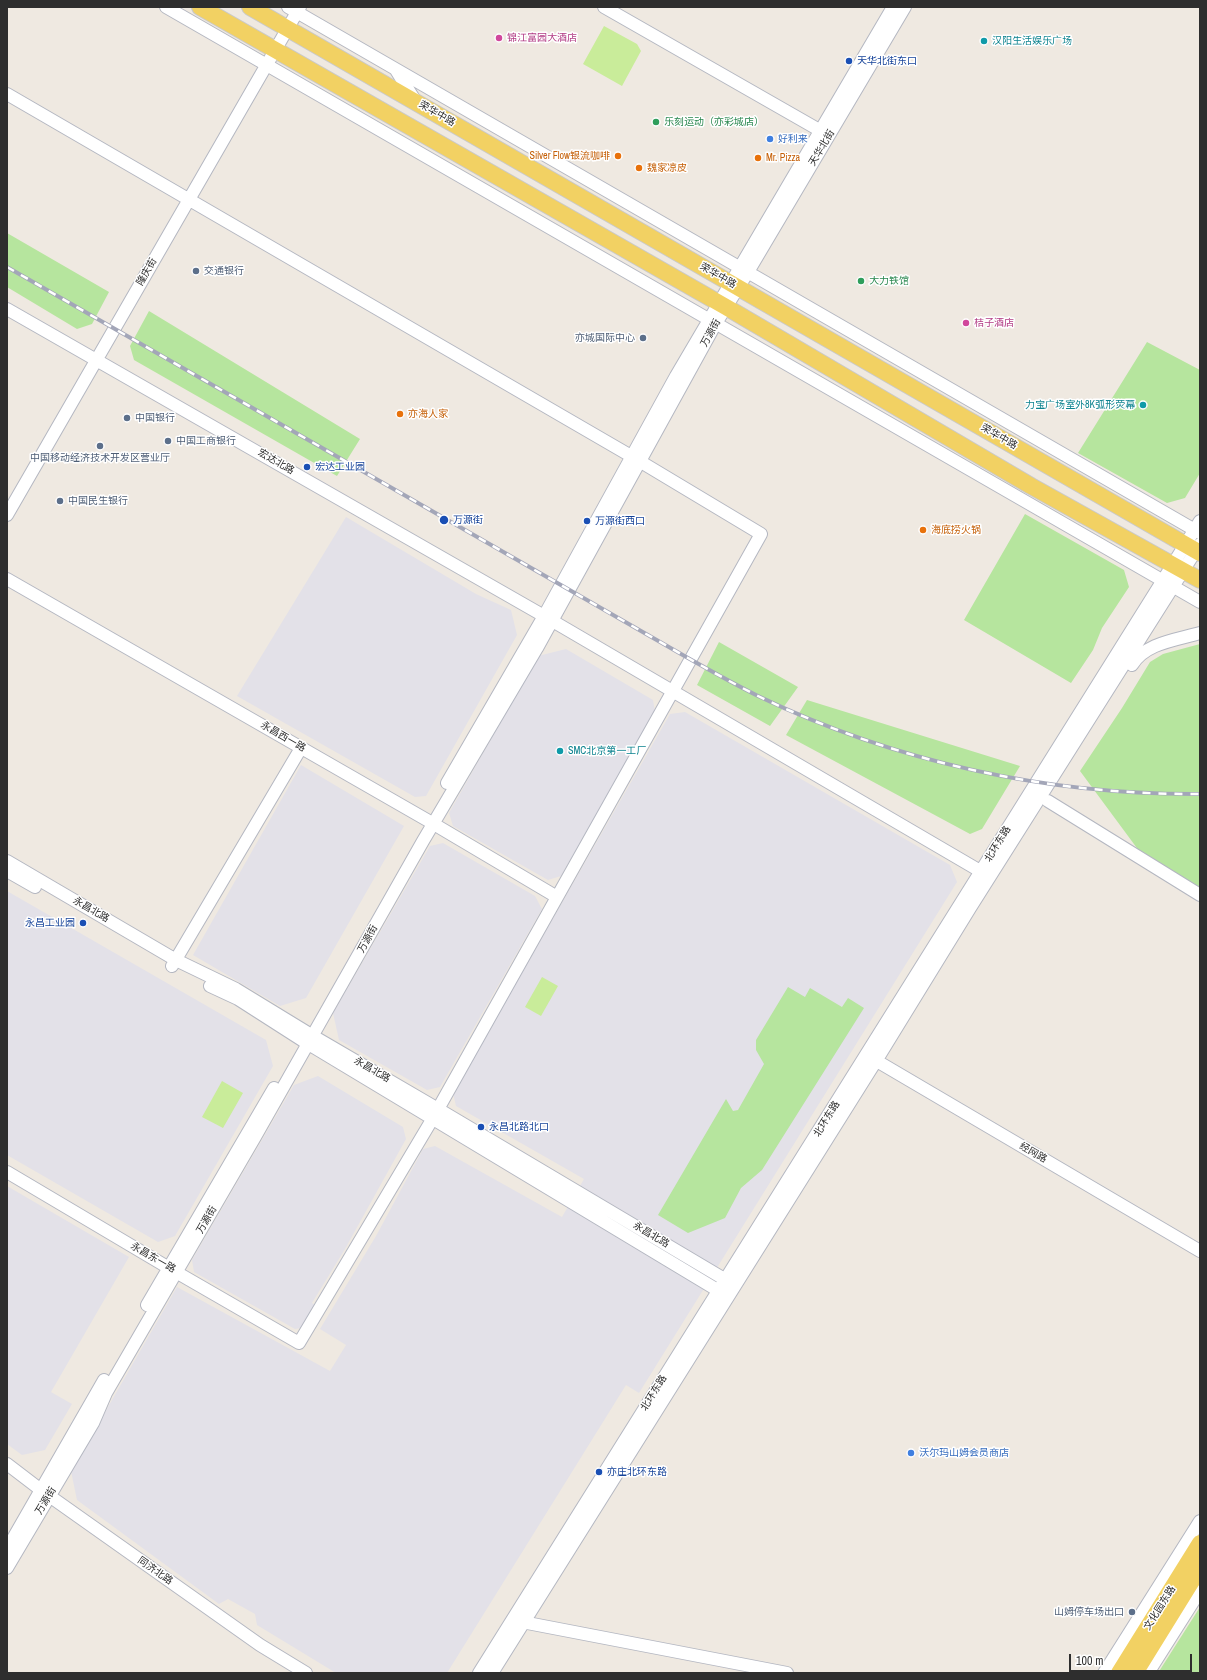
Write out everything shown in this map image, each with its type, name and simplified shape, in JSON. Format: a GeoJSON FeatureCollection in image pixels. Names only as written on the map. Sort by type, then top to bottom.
{"type":"FeatureCollection","features":[{"type":"Feature","properties":{"kind":"main road"},"geometry":{"type":"LineString","coordinates":[[200,7],[722,305],[1031,486],[1200,580]]}},
{"type":"Feature","properties":{"kind":"main road","name":"荣华中路"},"geometry":{"type":"LineString","coordinates":[[250,7],[1195,548]]}},
{"type":"Feature","properties":{"kind":"main road","name":"文化园东路"},"geometry":{"type":"LineString","coordinates":[[1119,1673],[1200,1543]]}},
{"type":"Feature","properties":{"kind":"main road","name":"文化园东路"},"geometry":{"type":"LineString","coordinates":[[1135,1673],[1200,1568]]}},
{"type":"Feature","properties":{"kind":"street"},"geometry":{"type":"LineString","coordinates":[[166,7],[1200,602]]}},
{"type":"Feature","properties":{"kind":"street"},"geometry":{"type":"LineString","coordinates":[[604,7],[821,132]]}},
{"type":"Feature","properties":{"kind":"street","name":"天华北街"},"geometry":{"type":"LineString","coordinates":[[744,269],[893,7]]}},
{"type":"Feature","properties":{"kind":"street","name":"天华北街"},"geometry":{"type":"LineString","coordinates":[[734,285],[905,7]]}},
{"type":"Feature","properties":{"kind":"street"},"geometry":{"type":"LineString","coordinates":[[295,9],[394,68],[839,324],[1198,528],[1195,548],[1178,567]]}},
{"type":"Feature","properties":{"kind":"street","name":"隆庆街"},"geometry":{"type":"LineString","coordinates":[[7,515],[288,29],[295,9]]}},
{"type":"Feature","properties":{"kind":"street"},"geometry":{"type":"LineString","coordinates":[[394,68],[417,103]]}},
{"type":"Feature","properties":{"kind":"street"},"geometry":{"type":"LineString","coordinates":[[7,94],[636,458],[761,534],[674,693],[557,897],[436,1113]]}},
{"type":"Feature","properties":{"kind":"street"},"geometry":{"type":"LineString","coordinates":[[589,230],[607,260]]}},
{"type":"Feature","properties":{"kind":"street","name":"万源街"},"geometry":{"type":"LineString","coordinates":[[7,1549],[93,1423],[106,1393],[172,1270],[548,619],[636,458],[734,285]]}},
{"type":"Feature","properties":{"kind":"street","name":"宏达北路"},"geometry":{"type":"LineString","coordinates":[[7,309],[548,619],[985,874]]}},
{"type":"Feature","properties":{"kind":"street"},"geometry":{"type":"LineString","coordinates":[[839,324],[865,360]]}},
{"type":"Feature","properties":{"kind":"street"},"geometry":{"type":"LineString","coordinates":[[1031,486],[1052,516]]}},
{"type":"Feature","properties":{"kind":"street","name":"北环东路"},"geometry":{"type":"LineString","coordinates":[[492,1673],[518,1622],[872,1058],[1163,580],[1178,567]]}},
{"type":"Feature","properties":{"kind":"street","name":"北环东路"},"geometry":{"type":"LineString","coordinates":[[985,874],[1032,809],[1174,586],[1178,567]]}},
{"type":"Feature","properties":{"kind":"street","name":"永昌西一路"},"geometry":{"type":"LineString","coordinates":[[7,579],[430,822],[557,897]]}},
{"type":"Feature","properties":{"kind":"street"},"geometry":{"type":"LineString","coordinates":[[1032,809],[1048,801],[1137,656],[1148,648],[1200,633]]}},
{"type":"Feature","properties":{"kind":"street"},"geometry":{"type":"LineString","coordinates":[[174,963],[301,748]]}},
{"type":"Feature","properties":{"kind":"street"},"geometry":{"type":"LineString","coordinates":[[1048,801],[1200,895]]}},
{"type":"Feature","properties":{"kind":"street","name":"永昌北路"},"geometry":{"type":"LineString","coordinates":[[7,861],[174,963]]}},
{"type":"Feature","properties":{"kind":"street","name":"永昌北路"},"geometry":{"type":"LineString","coordinates":[[7,871],[174,963],[236,989],[307,1038],[730,1282]]}},
{"type":"Feature","properties":{"kind":"street","name":"经网路"},"geometry":{"type":"LineString","coordinates":[[872,1058],[1200,1251]]}},
{"type":"Feature","properties":{"kind":"street","name":"永昌北路"},"geometry":{"type":"LineString","coordinates":[[436,1113],[723,1294]]}},
{"type":"Feature","properties":{"kind":"street","name":"永昌东一路"},"geometry":{"type":"LineString","coordinates":[[7,1172],[172,1270],[300,1343],[436,1113]]}},
{"type":"Feature","properties":{"kind":"street","name":"同济北路"},"geometry":{"type":"LineString","coordinates":[[7,1464],[45,1493],[260,1645],[306,1673]]}},
{"type":"Feature","properties":{"kind":"street","name":"万源街"},"geometry":{"type":"LineString","coordinates":[[7,1568],[45,1493]]}},
{"type":"Feature","properties":{"kind":"street"},"geometry":{"type":"LineString","coordinates":[[1104,1673],[1200,1521]]}},
{"type":"Feature","properties":{"kind":"street"},"geometry":{"type":"LineString","coordinates":[[1148,1673],[1200,1591]]}},
{"type":"Feature","properties":{"kind":"street"},"geometry":{"type":"LineString","coordinates":[[518,1622],[787,1673]]}},
{"type":"Feature","properties":{"kind":"street","name":"北环东路"},"geometry":{"type":"LineString","coordinates":[[479,1673],[518,1622]]}},
{"type":"Feature","properties":{"kind":"shaded area"},"geometry":{"type":"Polygon","coordinates":[[[346,517],[476,594],[511,610],[517,635],[426,796],[415,797],[237,696],[346,517]]]}},
{"type":"Feature","properties":{"kind":"shaded area","name":"SMC北京第一工厂"},"geometry":{"type":"Polygon","coordinates":[[[566,649],[653,700],[655,712],[561,876],[548,880],[453,826],[449,813],[538,656],[566,649]]]}},
{"type":"Feature","properties":{"kind":"shaded area"},"geometry":{"type":"Polygon","coordinates":[[[685,712],[950,865],[957,882],[639,1393],[626,1385],[447,1673],[336,1673],[257,1625],[255,1614],[228,1599],[219,1604],[77,1500],[71,1471],[177,1287],[330,1371],[346,1345],[320,1329],[376,1236],[423,1149],[435,1146],[562,1217],[584,1179],[456,1106],[453,1093],[670,714],[685,712]]]}},
{"type":"Feature","properties":{"kind":"shaded area"},"geometry":{"type":"Polygon","coordinates":[[[301,765],[404,826],[306,998],[280,1006],[193,955],[301,765]]]}},
{"type":"Feature","properties":{"kind":"shaded area"},"geometry":{"type":"Polygon","coordinates":[[[443,843],[535,896],[542,909],[440,1087],[427,1090],[339,1040],[333,1013],[430,846],[443,843]]]}},
{"type":"Feature","properties":{"kind":"shaded area"},"geometry":{"type":"Polygon","coordinates":[[[7,891],[266,1040],[273,1066],[175,1236],[158,1242],[7,1155],[7,891]]]}},
{"type":"Feature","properties":{"kind":"shaded area"},"geometry":{"type":"Polygon","coordinates":[[[318,1076],[403,1127],[406,1139],[345,1249],[312,1303],[315,1305],[301,1328],[295,1329],[194,1272],[192,1260],[294,1085],[318,1076]]]}},
{"type":"Feature","properties":{"kind":"shaded area"},"geometry":{"type":"Polygon","coordinates":[[[7,1186],[129,1257],[51,1392],[72,1404],[45,1450],[22,1455],[7,1444],[7,1186]]]}},
{"type":"Feature","properties":{"kind":"green space"},"geometry":{"type":"Polygon","coordinates":[[[604,26],[637,44],[641,51],[622,86],[583,64],[604,26]]]}},
{"type":"Feature","properties":{"kind":"green space"},"geometry":{"type":"Polygon","coordinates":[[[7,233],[109,292],[92,324],[77,329],[7,287],[7,233]]]}},
{"type":"Feature","properties":{"kind":"green space"},"geometry":{"type":"Polygon","coordinates":[[[149,311],[360,439],[337,476],[134,360],[130,346],[149,311]]]}},
{"type":"Feature","properties":{"kind":"green space"},"geometry":{"type":"Polygon","coordinates":[[[1147,342],[1200,370],[1200,473],[1185,498],[1167,503],[1078,453],[1147,342]]]}},
{"type":"Feature","properties":{"kind":"green space"},"geometry":{"type":"Polygon","coordinates":[[[1025,514],[1124,570],[1129,587],[1102,628],[1093,650],[1071,683],[964,620],[1025,514]]]}},
{"type":"Feature","properties":{"kind":"green space"},"geometry":{"type":"Polygon","coordinates":[[[719,642],[798,687],[770,726],[697,685],[719,642]]]}},
{"type":"Feature","properties":{"kind":"green space"},"geometry":{"type":"Polygon","coordinates":[[[1200,644],[1200,891],[1145,859],[1080,771],[1122,708],[1150,662],[1163,654],[1200,644]]]}},
{"type":"Feature","properties":{"kind":"green space"},"geometry":{"type":"Polygon","coordinates":[[[807,700],[1020,766],[982,829],[970,834],[786,735],[807,700]]]}},
{"type":"Feature","properties":{"kind":"green space"},"geometry":{"type":"Polygon","coordinates":[[[542,977],[558,986],[541,1016],[525,1007],[542,977]]]}},
{"type":"Feature","properties":{"kind":"green space"},"geometry":{"type":"Polygon","coordinates":[[[788,987],[805,997],[810,988],[842,1007],[848,998],[864,1008],[762,1170],[741,1188],[725,1218],[688,1233],[658,1215],[726,1099],[733,1111],[738,1110],[764,1064],[756,1050],[756,1040],[788,987]]]}},
{"type":"Feature","properties":{"kind":"green space"},"geometry":{"type":"Polygon","coordinates":[[[222,1081],[243,1093],[223,1128],[202,1117],[222,1081]]]}},
{"type":"Feature","properties":{"kind":"green space"},"geometry":{"type":"Polygon","coordinates":[[[1200,1607],[1200,1673],[1158,1673],[1200,1607]]]}},
{"type":"Feature","properties":{"kind":"railway"},"geometry":{"type":"LineString","coordinates":[[7,267],[697,663],[758,696],[810,719],[863,739],[918,756],[973,770],[1029,781],[1143,793],[1200,794]]}},
{"type":"Feature","properties":{"kind":"place","name":"锦江富园大酒店"},"geometry":{"type":"Point","coordinates":[499,38]}},
{"type":"Feature","properties":{"kind":"place","name":"汉阳生活娱乐广场"},"geometry":{"type":"Point","coordinates":[984,41]}},
{"type":"Feature","properties":{"kind":"place","name":"天华北街东口"},"geometry":{"type":"Point","coordinates":[849,61]}},
{"type":"Feature","properties":{"kind":"place","name":"乐刻运动（亦彩城店）"},"geometry":{"type":"Point","coordinates":[656,122]}},
{"type":"Feature","properties":{"kind":"place","name":"好利来"},"geometry":{"type":"Point","coordinates":[770,139]}},
{"type":"Feature","properties":{"kind":"place","name":"Silver Flow银流咖啡"},"geometry":{"type":"Point","coordinates":[618,156]}},
{"type":"Feature","properties":{"kind":"place","name":"Mr. Pizza"},"geometry":{"type":"Point","coordinates":[758,158]}},
{"type":"Feature","properties":{"kind":"place","name":"魏家凉皮"},"geometry":{"type":"Point","coordinates":[639,168]}},
{"type":"Feature","properties":{"kind":"place","name":"交通银行"},"geometry":{"type":"Point","coordinates":[196,271]}},
{"type":"Feature","properties":{"kind":"place","name":"大力铁馆"},"geometry":{"type":"Point","coordinates":[861,281]}},
{"type":"Feature","properties":{"kind":"place","name":"桔子酒店"},"geometry":{"type":"Point","coordinates":[966,323]}},
{"type":"Feature","properties":{"kind":"place","name":"亦城国际中心"},"geometry":{"type":"Point","coordinates":[643,338]}},
{"type":"Feature","properties":{"kind":"place","name":"力宝广场室外8K弧形荧幕"},"geometry":{"type":"Point","coordinates":[1143,405]}},
{"type":"Feature","properties":{"kind":"place","name":"亦海人家"},"geometry":{"type":"Point","coordinates":[400,414]}},
{"type":"Feature","properties":{"kind":"place","name":"中国银行"},"geometry":{"type":"Point","coordinates":[127,418]}},
{"type":"Feature","properties":{"kind":"place","name":"中国工商银行"},"geometry":{"type":"Point","coordinates":[168,441]}},
{"type":"Feature","properties":{"kind":"place","name":"中国移动经济技术开发区营业厅"},"geometry":{"type":"Point","coordinates":[100,446]}},
{"type":"Feature","properties":{"kind":"place","name":"宏达工业园"},"geometry":{"type":"Point","coordinates":[307,467]}},
{"type":"Feature","properties":{"kind":"place","name":"中国民生银行"},"geometry":{"type":"Point","coordinates":[60,501]}},
{"type":"Feature","properties":{"kind":"place","name":"万源街"},"geometry":{"type":"Point","coordinates":[444,520]}},
{"type":"Feature","properties":{"kind":"place","name":"万源街西口"},"geometry":{"type":"Point","coordinates":[587,521]}},
{"type":"Feature","properties":{"kind":"place","name":"海底捞火锅"},"geometry":{"type":"Point","coordinates":[923,530]}},
{"type":"Feature","properties":{"kind":"place","name":"SMC北京第一工厂"},"geometry":{"type":"Point","coordinates":[560,751]}},
{"type":"Feature","properties":{"kind":"place","name":"永昌工业园"},"geometry":{"type":"Point","coordinates":[83,923]}},
{"type":"Feature","properties":{"kind":"place","name":"永昌北路北口"},"geometry":{"type":"Point","coordinates":[481,1127]}},
{"type":"Feature","properties":{"kind":"place","name":"沃尔玛山姆会员商店"},"geometry":{"type":"Point","coordinates":[911,1453]}},
{"type":"Feature","properties":{"kind":"place","name":"亦庄北环东路"},"geometry":{"type":"Point","coordinates":[599,1472]}},
{"type":"Feature","properties":{"kind":"place","name":"山姆停车场出口"},"geometry":{"type":"Point","coordinates":[1132,1612]}}]}
